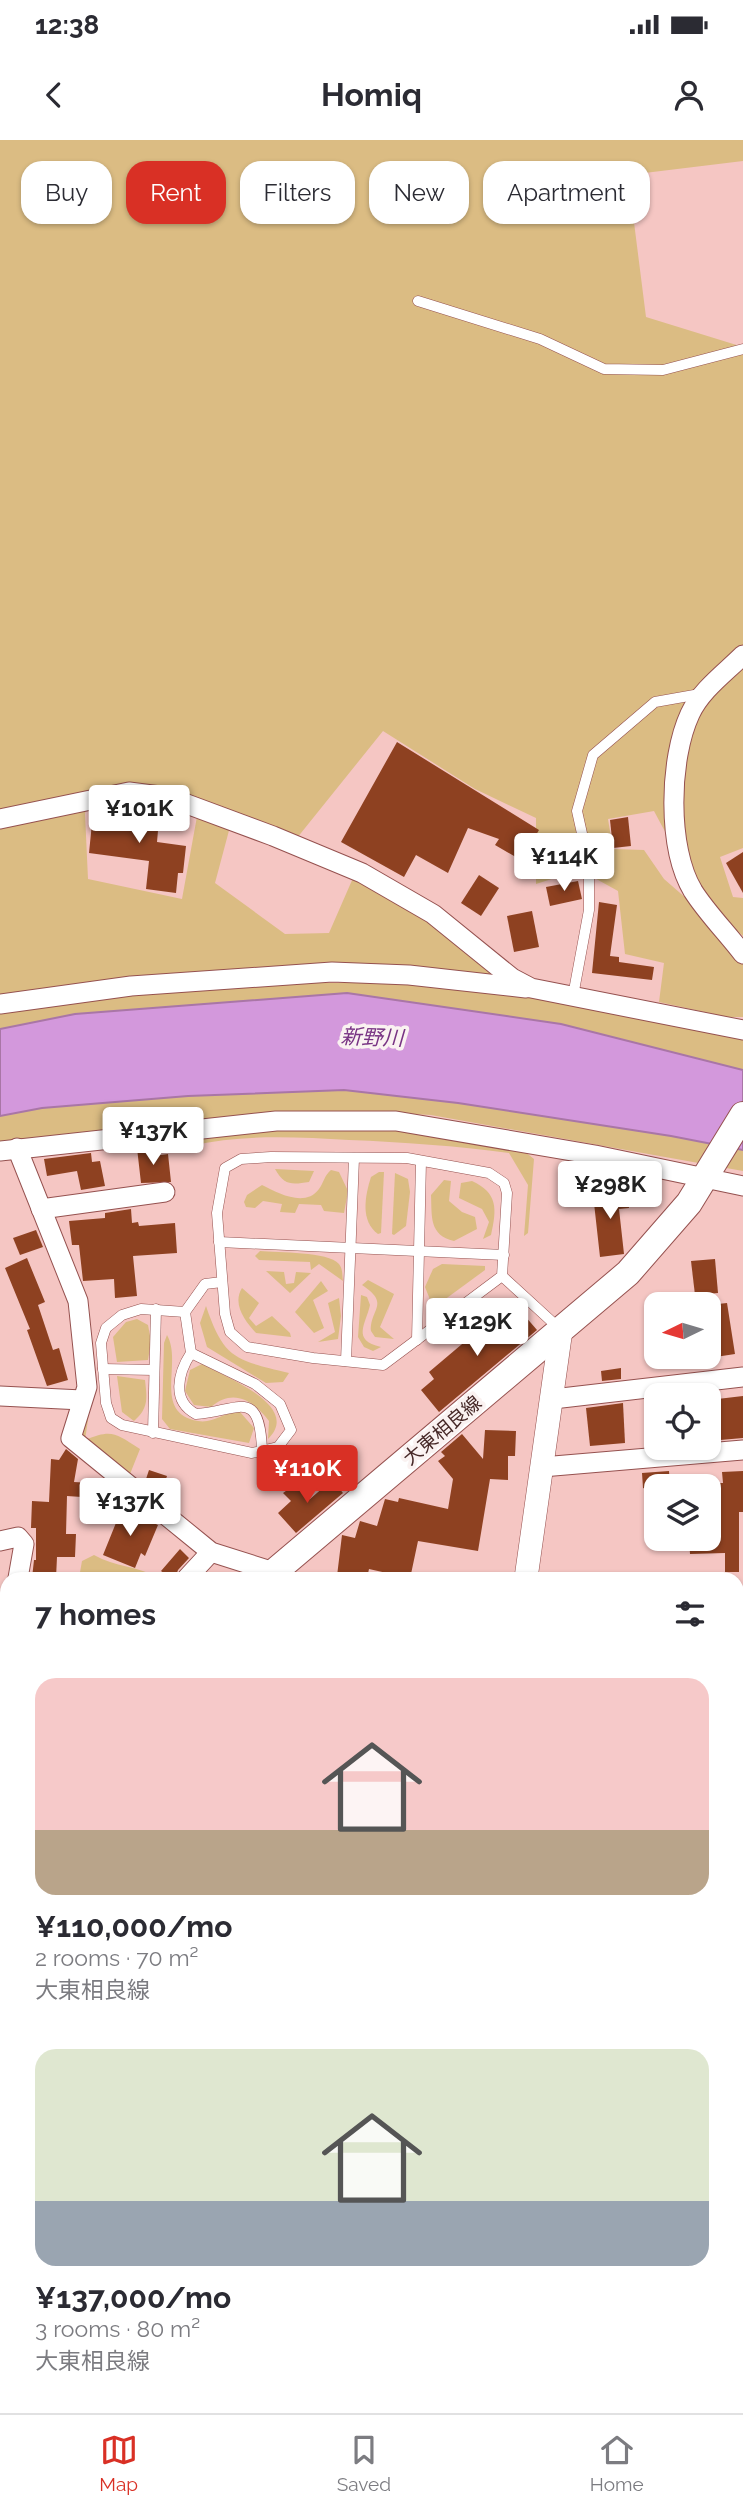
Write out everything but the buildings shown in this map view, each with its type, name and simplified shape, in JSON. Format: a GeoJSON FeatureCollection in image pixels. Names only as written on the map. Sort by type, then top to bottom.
{"type":"FeatureCollection","features":[{"type":"Feature","properties":{"kind":"main road","name":"大東相良線"},"geometry":{"type":"LineString","coordinates":[[275,1572],[628,1273],[667,1232],[708,1175],[743,1115]]}},
{"type":"Feature","properties":{"kind":"street"},"geometry":{"type":"LineString","coordinates":[[743,655],[703,694],[689,715],[677,759],[677,855],[693,890],[743,954]]}},
{"type":"Feature","properties":{"kind":"street"},"geometry":{"type":"LineString","coordinates":[[0,819],[128,792],[168,797],[362,873],[433,914],[512,978],[531,988]]}},
{"type":"Feature","properties":{"kind":"street"},"geometry":{"type":"LineString","coordinates":[[0,1004],[131,986],[332,972],[409,975],[531,988],[743,1030]]}},
{"type":"Feature","properties":{"kind":"street"},"geometry":{"type":"LineString","coordinates":[[263,1572],[211,1552],[71,1438],[87,1387],[78,1301],[41,1209],[8,1150],[276,1121],[397,1121],[708,1175],[743,1186]]}},
{"type":"Feature","properties":{"kind":"street"},"geometry":{"type":"LineString","coordinates":[[41,1209],[165,1192]]}},
{"type":"Feature","properties":{"kind":"street"},"geometry":{"type":"LineString","coordinates":[[527,1572],[561,1330]]}},
{"type":"Feature","properties":{"kind":"street"},"geometry":{"type":"LineString","coordinates":[[553,1399],[741,1374]]}},
{"type":"Feature","properties":{"kind":"street"},"geometry":{"type":"LineString","coordinates":[[0,1396],[82,1400]]}},
{"type":"Feature","properties":{"kind":"street"},"geometry":{"type":"LineString","coordinates":[[542,1467],[743,1450]]}},
{"type":"Feature","properties":{"kind":"street"},"geometry":{"type":"LineString","coordinates":[[0,1541],[19,1536],[24,1544],[19,1572]]}},
{"type":"Feature","properties":{"kind":"street"},"geometry":{"type":"LineString","coordinates":[[193,1572],[211,1552]]}},
{"type":"Feature","properties":{"kind":"lane"},"geometry":{"type":"LineString","coordinates":[[418,301],[540,339],[604,369],[663,370],[743,349]]}},
{"type":"Feature","properties":{"kind":"lane"},"geometry":{"type":"LineString","coordinates":[[573,996],[589,910],[589,865],[577,811],[593,755],[655,702],[703,694]]}},
{"type":"Feature","properties":{"kind":"lane"},"geometry":{"type":"LineString","coordinates":[[346,1362],[354,1158]]}},
{"type":"Feature","properties":{"kind":"lane"},"geometry":{"type":"LineString","coordinates":[[354,1158],[421,1161],[489,1172],[504,1183],[507,1193],[502,1276],[383,1365],[247,1347],[230,1332],[222,1282],[217,1213],[225,1168],[241,1159],[354,1158]]}},
{"type":"Feature","properties":{"kind":"lane"},"geometry":{"type":"LineString","coordinates":[[417,1340],[421,1161]]}},
{"type":"Feature","properties":{"kind":"lane"},"geometry":{"type":"LineString","coordinates":[[219,1242],[504,1255]]}},
{"type":"Feature","properties":{"kind":"lane"},"geometry":{"type":"LineString","coordinates":[[502,1276],[561,1330]]}},
{"type":"Feature","properties":{"kind":"lane"},"geometry":{"type":"LineString","coordinates":[[222,1282],[205,1284],[185,1312],[191,1353],[182,1366],[178,1391],[180,1398],[196,1414],[211,1413],[235,1405],[249,1408],[262,1430],[262,1451]]}},
{"type":"Feature","properties":{"kind":"lane"},"geometry":{"type":"LineString","coordinates":[[185,1312],[141,1308],[122,1315],[106,1328],[101,1342],[106,1403],[111,1418],[122,1425],[153,1433],[251,1453],[278,1447],[290,1430],[280,1404],[255,1384],[191,1353]]}},
{"type":"Feature","properties":{"kind":"lane"},"geometry":{"type":"LineString","coordinates":[[153,1433],[156,1310]]}},
{"type":"Feature","properties":{"kind":"lane"},"geometry":{"type":"LineString","coordinates":[[103,1369],[154,1370]]}},
{"type":"Feature","properties":{"kind":"shaded area"},"geometry":{"type":"Polygon","coordinates":[[[0,140],[743,140],[743,161],[650,172],[650,161],[483,161],[483,224],[634,224],[646,317],[743,347],[743,848],[720,857],[733,897],[743,898],[743,936],[704,893],[682,861],[654,811],[608,819],[613,849],[644,850],[664,879],[702,912],[743,961],[743,1017],[727,1017],[659,1002],[664,963],[625,954],[618,891],[580,870],[536,884],[536,818],[475,789],[383,731],[297,838],[231,823],[215,883],[285,934],[329,933],[353,878],[423,912],[501,980],[344,972],[184,983],[412,983],[525,991],[743,1035],[743,1171],[431,1115],[374,1112],[0,1157],[0,140]],[[129,792],[87,800],[85,814],[88,879],[182,899],[198,811],[129,792]]]}},
{"type":"Feature","properties":{"kind":"shaded area"},"geometry":{"type":"Polygon","coordinates":[[[233,1127],[395,1128],[513,1142],[534,1159],[528,1233],[524,1236],[528,1185],[509,1153],[409,1143],[289,1137],[250,1138],[190,1146],[188,1134],[233,1127]]]}},
{"type":"Feature","properties":{"kind":"shaded area"},"geometry":{"type":"Polygon","coordinates":[[[275,1169],[314,1171],[309,1182],[293,1183],[285,1181],[275,1169]]]}},
{"type":"Feature","properties":{"kind":"shaded area"},"geometry":{"type":"Polygon","coordinates":[[[331,1170],[339,1172],[348,1191],[344,1213],[324,1211],[321,1205],[299,1204],[295,1213],[280,1212],[282,1204],[263,1201],[255,1208],[246,1207],[244,1202],[247,1195],[262,1185],[291,1197],[306,1198],[313,1195],[331,1170]]]}},
{"type":"Feature","properties":{"kind":"shaded area"},"geometry":{"type":"Polygon","coordinates":[[[384,1172],[381,1233],[378,1234],[368,1222],[366,1208],[371,1177],[384,1172]]]}},
{"type":"Feature","properties":{"kind":"shaded area"},"geometry":{"type":"Polygon","coordinates":[[[395,1173],[408,1179],[410,1192],[406,1226],[394,1235],[392,1234],[395,1173]]]}},
{"type":"Feature","properties":{"kind":"shaded area"},"geometry":{"type":"Polygon","coordinates":[[[444,1180],[451,1181],[449,1201],[462,1212],[475,1217],[477,1229],[454,1241],[436,1230],[432,1218],[431,1195],[444,1180]]]}},
{"type":"Feature","properties":{"kind":"shaded area"},"geometry":{"type":"Polygon","coordinates":[[[472,1181],[487,1191],[494,1203],[491,1235],[483,1239],[489,1222],[482,1209],[459,1198],[461,1183],[472,1181]]]}},
{"type":"Feature","properties":{"kind":"shaded area"},"geometry":{"type":"Polygon","coordinates":[[[260,1251],[325,1257],[339,1264],[343,1281],[319,1264],[311,1270],[310,1262],[259,1260],[255,1256],[260,1251]]]}},
{"type":"Feature","properties":{"kind":"shaded area"},"geometry":{"type":"Polygon","coordinates":[[[442,1264],[485,1266],[485,1270],[440,1303],[431,1302],[425,1287],[433,1269],[442,1264]]]}},
{"type":"Feature","properties":{"kind":"shaded area"},"geometry":{"type":"Polygon","coordinates":[[[266,1271],[284,1272],[286,1284],[294,1283],[296,1272],[311,1273],[290,1293],[266,1271]]]}},
{"type":"Feature","properties":{"kind":"shaded area"},"geometry":{"type":"Polygon","coordinates":[[[368,1280],[394,1294],[380,1327],[394,1339],[375,1337],[371,1331],[377,1302],[376,1297],[362,1285],[368,1280]]]}},
{"type":"Feature","properties":{"kind":"shaded area"},"geometry":{"type":"Polygon","coordinates":[[[321,1281],[328,1291],[313,1300],[324,1328],[314,1333],[295,1312],[321,1281]]]}},
{"type":"Feature","properties":{"kind":"shaded area"},"geometry":{"type":"Polygon","coordinates":[[[242,1288],[259,1303],[249,1318],[256,1326],[272,1316],[291,1337],[256,1333],[244,1318],[239,1306],[242,1288]]]}},
{"type":"Feature","properties":{"kind":"shaded area"},"geometry":{"type":"Polygon","coordinates":[[[361,1295],[367,1297],[370,1305],[363,1336],[372,1344],[381,1347],[373,1351],[364,1347],[358,1337],[361,1295]]]}},
{"type":"Feature","properties":{"kind":"shaded area"},"geometry":{"type":"Polygon","coordinates":[[[339,1298],[341,1316],[338,1339],[318,1342],[335,1332],[328,1303],[339,1298]]]}},
{"type":"Feature","properties":{"kind":"shaded area"},"geometry":{"type":"Polygon","coordinates":[[[206,1306],[226,1347],[244,1360],[289,1373],[283,1382],[266,1383],[207,1347],[200,1323],[206,1306]]]}},
{"type":"Feature","properties":{"kind":"shaded area"},"geometry":{"type":"Polygon","coordinates":[[[137,1319],[148,1325],[151,1341],[148,1360],[117,1362],[113,1337],[126,1322],[137,1319]]]}},
{"type":"Feature","properties":{"kind":"shaded area"},"geometry":{"type":"Polygon","coordinates":[[[167,1335],[171,1346],[172,1398],[176,1408],[184,1416],[198,1421],[240,1412],[254,1428],[249,1443],[170,1429],[162,1419],[164,1343],[167,1335]]]}},
{"type":"Feature","properties":{"kind":"shaded area"},"geometry":{"type":"Polygon","coordinates":[[[202,1364],[243,1385],[269,1404],[276,1415],[276,1427],[268,1439],[269,1421],[249,1402],[227,1398],[211,1407],[194,1405],[185,1391],[190,1370],[202,1364]]]}},
{"type":"Feature","properties":{"kind":"shaded area"},"geometry":{"type":"Polygon","coordinates":[[[117,1376],[145,1380],[146,1402],[134,1421],[122,1412],[117,1376]]]}},
{"type":"Feature","properties":{"kind":"shaded area"},"geometry":{"type":"Polygon","coordinates":[[[92,1393],[85,1440],[113,1434],[140,1449],[130,1474],[73,1432],[92,1393]]]}},
{"type":"Feature","properties":{"kind":"shaded area"},"geometry":{"type":"Polygon","coordinates":[[[94,1555],[145,1572],[80,1572],[82,1561],[94,1555]]]}},
{"type":"Feature","properties":{"kind":"water","name":"新野川"},"geometry":{"type":"Polygon","coordinates":[[[347,993],[561,1024],[743,1070],[743,1150],[458,1103],[344,1090],[188,1096],[42,1108],[0,1116],[0,1029],[75,1014],[347,993]]]}}]}
